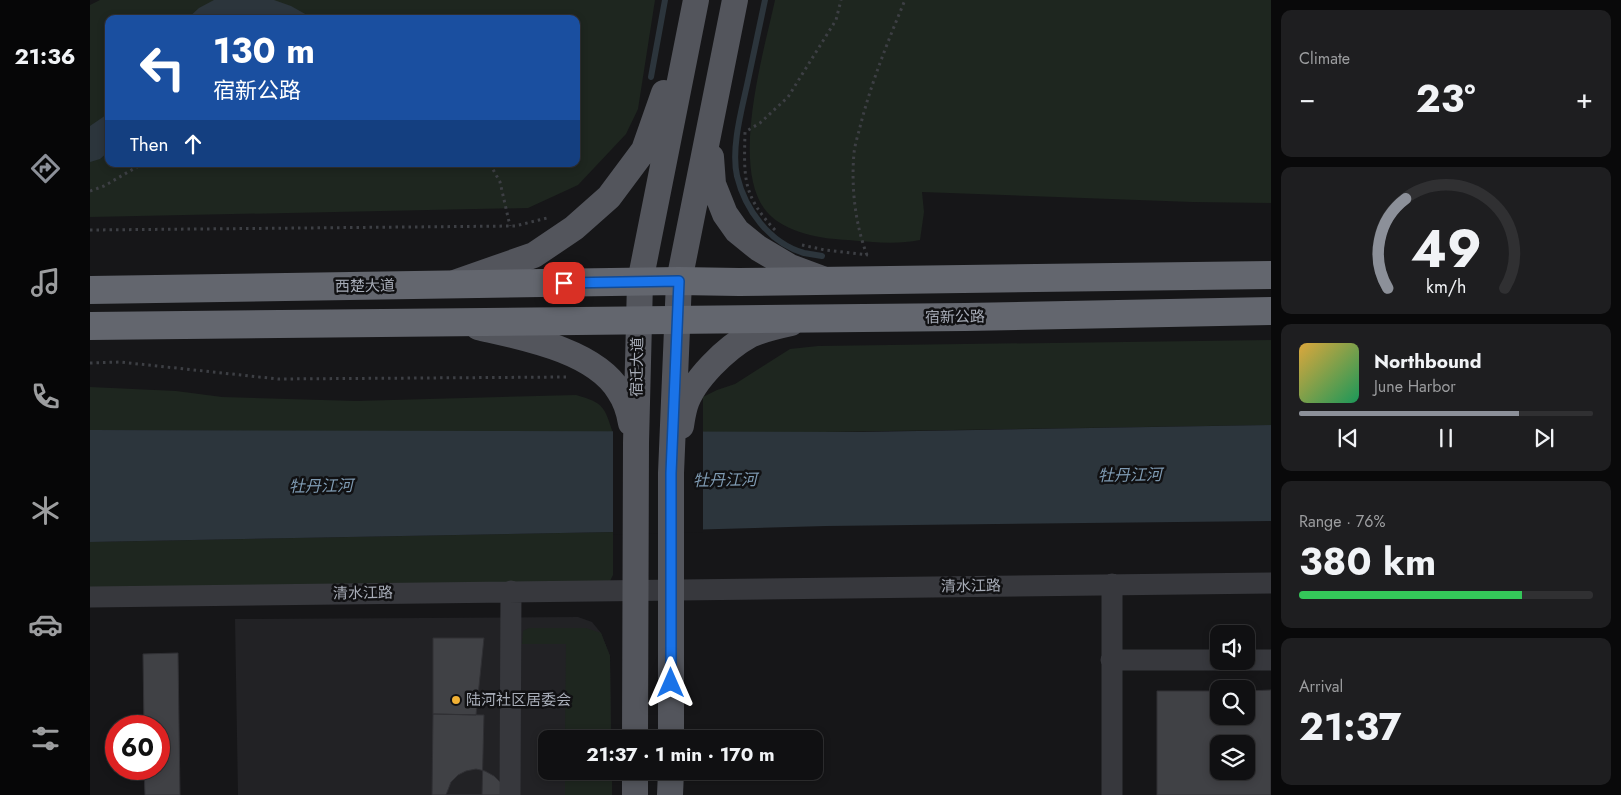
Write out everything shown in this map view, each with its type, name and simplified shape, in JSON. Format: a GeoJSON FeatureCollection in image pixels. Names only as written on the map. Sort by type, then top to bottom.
{"type":"FeatureCollection","features":[{"type":"Feature","properties":{"kind":"highway"},"geometry":{"type":"LineString","coordinates":[[640,282],[1271,275]]}},
{"type":"Feature","properties":{"kind":"highway","name":"西楚大道"},"geometry":{"type":"LineString","coordinates":[[90,290],[640,282]]}},
{"type":"Feature","properties":{"kind":"highway","name":"宿新公路"},"geometry":{"type":"LineString","coordinates":[[638,320],[1271,311]]}},
{"type":"Feature","properties":{"kind":"highway"},"geometry":{"type":"LineString","coordinates":[[90,326],[638,320]]}},
{"type":"Feature","properties":{"kind":"main road","name":"宿迁大道"},"geometry":{"type":"LineString","coordinates":[[635,730],[636,443],[640,282],[696,0]]}},
{"type":"Feature","properties":{"kind":"main road"},"geometry":{"type":"LineString","coordinates":[[450,285],[534,255],[574,228],[609,197],[644,150],[696,0]]}},
{"type":"Feature","properties":{"kind":"main road"},"geometry":{"type":"LineString","coordinates":[[671,730],[671,473],[679,281],[735,0]]}},
{"type":"Feature","properties":{"kind":"main road"},"geometry":{"type":"LineString","coordinates":[[709,130],[713,184],[725,214],[737,231],[758,248],[790,267],[828,281]]}},
{"type":"Feature","properties":{"kind":"main road"},"geometry":{"type":"LineString","coordinates":[[671,473],[686,405],[703,374],[723,354],[750,335],[771,327],[818,318]]}},
{"type":"Feature","properties":{"kind":"main road"},"geometry":{"type":"LineString","coordinates":[[455,322],[542,342],[584,360],[600,370],[619,389],[627,406],[636,443]]}},
{"type":"Feature","properties":{"kind":"main road"},"geometry":{"type":"LineString","coordinates":[[635,780],[635,795]]}},
{"type":"Feature","properties":{"kind":"main road"},"geometry":{"type":"LineString","coordinates":[[670,780],[670,795]]}},
{"type":"Feature","properties":{"kind":"street","name":"清水江路"},"geometry":{"type":"LineString","coordinates":[[90,597],[511,591],[636,582],[1112,584],[1271,582]]}},
{"type":"Feature","properties":{"kind":"street"},"geometry":{"type":"LineString","coordinates":[[1112,584],[1112,795]]}},
{"type":"Feature","properties":{"kind":"street"},"geometry":{"type":"LineString","coordinates":[[510,795],[511,591]]}},
{"type":"Feature","properties":{"kind":"street"},"geometry":{"type":"LineString","coordinates":[[1111,660],[1210,660]]}},
{"type":"Feature","properties":{"kind":"street"},"geometry":{"type":"LineString","coordinates":[[1255,660],[1271,660]]}},
{"type":"Feature","properties":{"kind":"path"},"geometry":{"type":"LineString","coordinates":[[777,232],[761,215],[749,191],[744,174],[745,132],[760,123],[788,97],[836,20],[841,0]]}},
{"type":"Feature","properties":{"kind":"path"},"geometry":{"type":"LineString","coordinates":[[867,255],[859,235],[854,193],[854,152],[885,47],[905,0]]}},
{"type":"Feature","properties":{"kind":"path"},"geometry":{"type":"LineString","coordinates":[[90,191],[104,186],[137,167]]}},
{"type":"Feature","properties":{"kind":"path"},"geometry":{"type":"LineString","coordinates":[[492,167],[500,182],[510,226]]}},
{"type":"Feature","properties":{"kind":"path"},"geometry":{"type":"LineString","coordinates":[[90,230],[510,226],[551,216]]}},
{"type":"Feature","properties":{"kind":"path"},"geometry":{"type":"LineString","coordinates":[[801,245],[825,250],[876,255]]}},
{"type":"Feature","properties":{"kind":"path"},"geometry":{"type":"LineString","coordinates":[[90,363],[120,362],[278,380],[567,377]]}},
{"type":"Feature","properties":{"kind":"shaded area"},"geometry":{"type":"Polygon","coordinates":[[[100,0],[655,0],[638,109],[626,134],[578,185],[528,208],[90,217],[90,5],[100,0]]]}},
{"type":"Feature","properties":{"kind":"shaded area"},"geometry":{"type":"Polygon","coordinates":[[[775,0],[1271,0],[1271,203],[922,192],[924,212],[920,240],[893,243],[875,242],[816,236],[794,230],[767,212],[756,192],[751,168],[750,139],[753,109],[775,0]]]}},
{"type":"Feature","properties":{"kind":"shaded area"},"geometry":{"type":"Polygon","coordinates":[[[1271,340],[1271,425],[703,434],[703,397],[735,384],[790,349],[818,346],[1271,340]]]}},
{"type":"Feature","properties":{"kind":"shaded area"},"geometry":{"type":"Polygon","coordinates":[[[90,387],[176,391],[222,397],[356,401],[576,395],[598,403],[602,407],[613,433],[90,430],[90,387]]]}},
{"type":"Feature","properties":{"kind":"shaded area"},"geometry":{"type":"Polygon","coordinates":[[[613,532],[613,575],[609,583],[90,591],[90,542],[613,532]]]}},
{"type":"Feature","properties":{"kind":"shaded area"},"geometry":{"type":"Polygon","coordinates":[[[578,617],[592,622],[601,633],[610,656],[611,730],[538,730],[538,780],[612,780],[612,795],[238,795],[235,619],[578,617]]]}},
{"type":"Feature","properties":{"kind":"shaded area"},"geometry":{"type":"Polygon","coordinates":[[[529,628],[586,628],[601,633],[610,656],[611,730],[565,730],[566,644],[522,644],[523,631],[529,628]]]}},
{"type":"Feature","properties":{"kind":"shaded area"},"geometry":{"type":"Polygon","coordinates":[[[565,780],[612,780],[612,795],[565,795],[565,780]]]}},
{"type":"Feature","properties":{"kind":"water"},"geometry":{"type":"Polygon","coordinates":[[[214,0],[274,0],[291,6],[307,15],[191,15],[199,8],[214,0]]]}},
{"type":"Feature","properties":{"kind":"water"},"geometry":{"type":"Polygon","coordinates":[[[105,116],[105,155],[100,159],[90,162],[90,126],[105,116]]]}},
{"type":"Feature","properties":{"kind":"water","name":"牡丹江河"},"geometry":{"type":"Polygon","coordinates":[[[1271,425],[1271,521],[826,526],[90,542],[90,430],[861,432],[1271,425]]]}},
{"type":"Feature","properties":{"kind":"pier"},"geometry":{"type":"Polygon","coordinates":[[[613,429],[703,429],[703,532],[613,535],[613,429]]]}},
{"type":"Feature","properties":{"kind":"building"},"geometry":{"type":"Polygon","coordinates":[[[433,638],[484,638],[476,715],[433,714],[433,638]]]}},
{"type":"Feature","properties":{"kind":"building"},"geometry":{"type":"Polygon","coordinates":[[[178,653],[180,795],[145,795],[144,780],[170,780],[170,715],[144,715],[143,654],[178,653]]]}},
{"type":"Feature","properties":{"kind":"building"},"geometry":{"type":"Polygon","coordinates":[[[1271,690],[1271,795],[1157,795],[1157,691],[1210,691],[1210,725],[1255,725],[1255,691],[1271,690]]]}},
{"type":"Feature","properties":{"kind":"building"},"geometry":{"type":"Polygon","coordinates":[[[433,714],[484,715],[482,795],[432,795],[433,714]]]}},
{"type":"Feature","properties":{"kind":"building"},"geometry":{"type":"Polygon","coordinates":[[[476,769],[494,776],[501,783],[505,795],[446,795],[451,782],[458,775],[476,769]]]}},
{"type":"Feature","properties":{"kind":"waterway"},"geometry":{"type":"LineString","coordinates":[[651,77],[665,0]]}},
{"type":"Feature","properties":{"kind":"waterway"},"geometry":{"type":"LineString","coordinates":[[765,0],[736,142],[735,165],[737,176],[752,212],[770,233],[791,248],[804,253],[822,256]]}},
{"type":"Feature","properties":{"kind":"place","name":"陆河社区居委会"},"geometry":{"type":"Point","coordinates":[456,700]}},
{"type":"Feature","properties":{"kind":"route"},"geometry":{"type":"LineString","coordinates":[[564,283],[679,281],[671,473],[671,683]]}}]}
